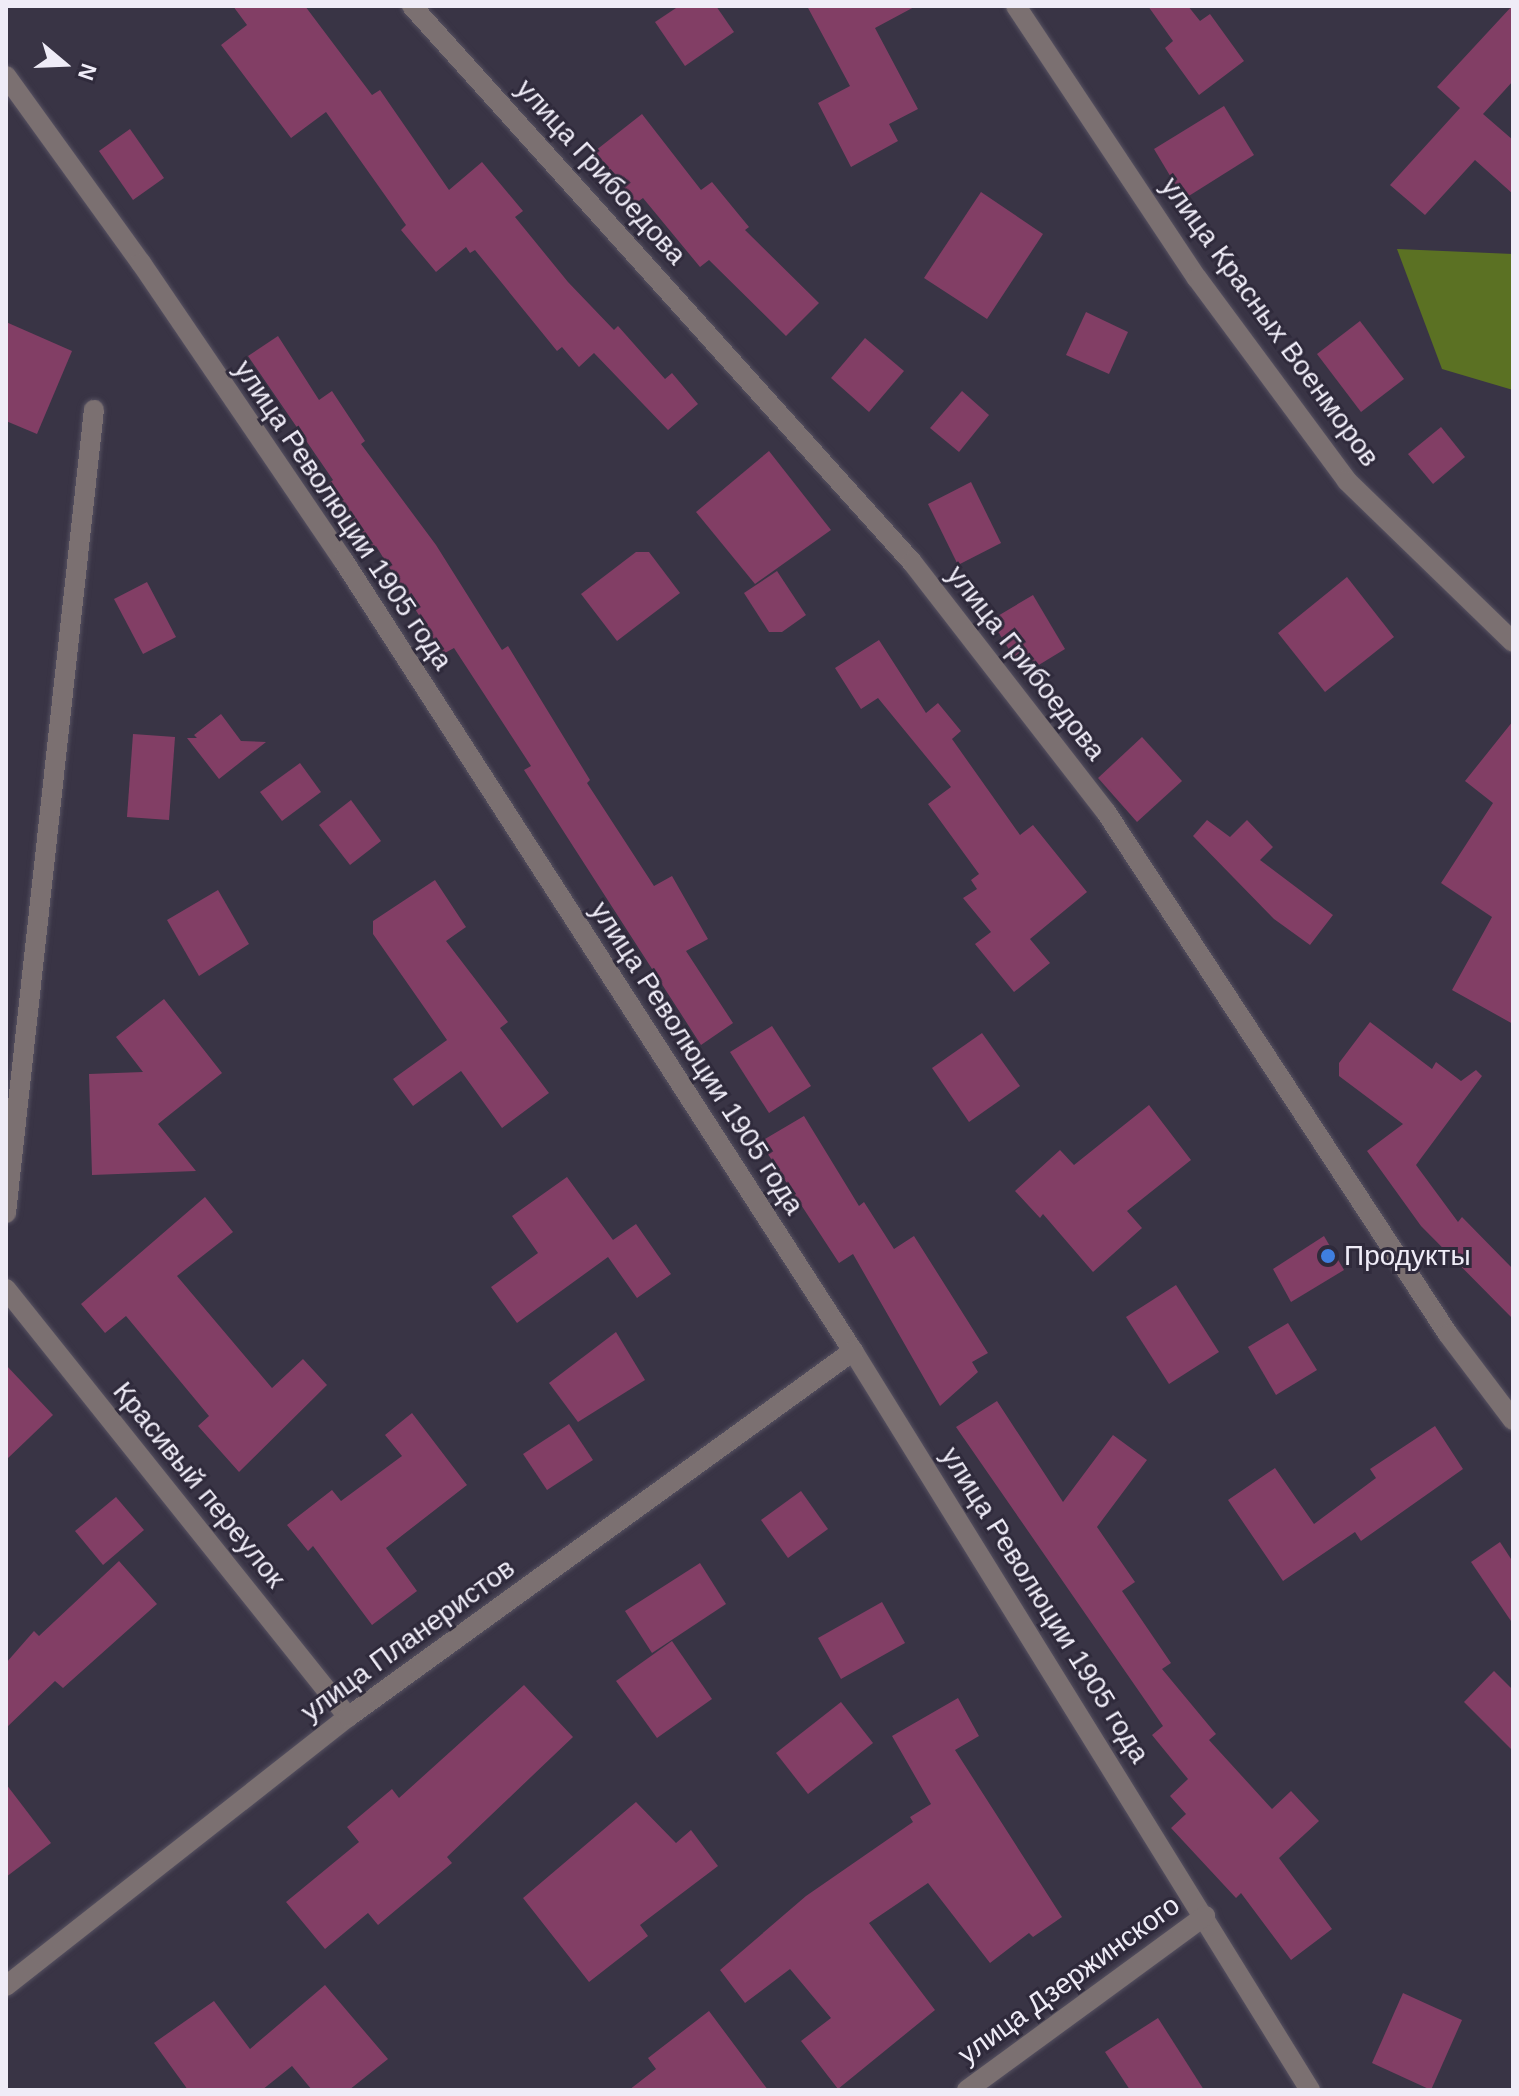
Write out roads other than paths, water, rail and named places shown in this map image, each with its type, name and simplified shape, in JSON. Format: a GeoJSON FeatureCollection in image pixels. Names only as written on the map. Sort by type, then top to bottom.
{"type":"FeatureCollection","features":[{"type":"Feature","properties":{"kind":"street","name":"улица Грибоедова"},"geometry":{"type":"LineString","coordinates":[[412,6],[912,562],[1106,812],[1448,1334],[1513,1420]]}},
{"type":"Feature","properties":{"kind":"street","name":"улица Красных Военморов"},"geometry":{"type":"LineString","coordinates":[[1016,6],[1197,278],[1347,481],[1513,642]]}},
{"type":"Feature","properties":{"kind":"street","name":"улица Революции 1905 года"},"geometry":{"type":"LineString","coordinates":[[6,76],[141,263],[343,560],[853,1351],[1310,2090]]}},
{"type":"Feature","properties":{"kind":"street"},"geometry":{"type":"LineString","coordinates":[[6,1213],[94,410]]}},
{"type":"Feature","properties":{"kind":"street","name":"Красивый переулок"},"geometry":{"type":"LineString","coordinates":[[6,1289],[348,1717]]}},
{"type":"Feature","properties":{"kind":"street","name":"улица Планеристов"},"geometry":{"type":"LineString","coordinates":[[6,1986],[348,1717],[853,1351]]}},
{"type":"Feature","properties":{"kind":"street","name":"улица Дзержинского"},"geometry":{"type":"LineString","coordinates":[[967,2090],[1205,1916]]}},
{"type":"Feature","properties":{"kind":"place","name":"Продукты"},"geometry":{"type":"Point","coordinates":[1328,1256]}}]}
